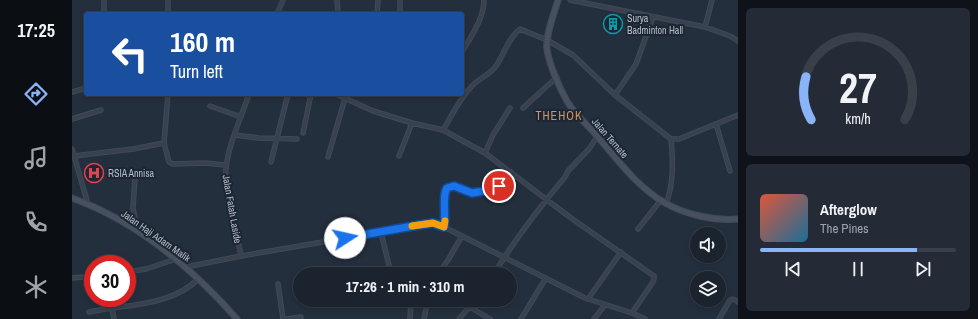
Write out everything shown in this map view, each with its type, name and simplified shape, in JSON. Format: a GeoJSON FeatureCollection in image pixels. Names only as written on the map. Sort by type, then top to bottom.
{"type":"FeatureCollection","features":[{"type":"Feature","properties":{"kind":"street"},"geometry":{"type":"LineString","coordinates":[[104,0],[104,12]]}},
{"type":"Feature","properties":{"kind":"street"},"geometry":{"type":"LineString","coordinates":[[168,0],[168,12]]}},
{"type":"Feature","properties":{"kind":"street"},"geometry":{"type":"LineString","coordinates":[[278,12],[283,0]]}},
{"type":"Feature","properties":{"kind":"street"},"geometry":{"type":"LineString","coordinates":[[337,0],[338,12]]}},
{"type":"Feature","properties":{"kind":"street"},"geometry":{"type":"LineString","coordinates":[[377,12],[378,0]]}},
{"type":"Feature","properties":{"kind":"street"},"geometry":{"type":"LineString","coordinates":[[400,0],[400,12]]}},
{"type":"Feature","properties":{"kind":"street"},"geometry":{"type":"LineString","coordinates":[[464,48],[481,17],[484,9],[484,0]]}},
{"type":"Feature","properties":{"kind":"street","name":"Jalan Ternate"},"geometry":{"type":"LineString","coordinates":[[558,0],[547,40],[547,50],[549,59],[567,101],[625,169],[660,200],[666,204],[711,219],[738,219]]}},
{"type":"Feature","properties":{"kind":"street"},"geometry":{"type":"LineString","coordinates":[[570,0],[705,27],[730,36],[738,41]]}},
{"type":"Feature","properties":{"kind":"street"},"geometry":{"type":"LineString","coordinates":[[705,27],[712,0]]}},
{"type":"Feature","properties":{"kind":"street"},"geometry":{"type":"LineString","coordinates":[[615,95],[636,64],[653,17]]}},
{"type":"Feature","properties":{"kind":"street"},"geometry":{"type":"LineString","coordinates":[[443,130],[460,102],[473,85],[484,78],[495,66],[518,30],[522,29],[547,40],[574,55],[615,95],[671,139],[679,139],[738,115]]}},
{"type":"Feature","properties":{"kind":"street"},"geometry":{"type":"LineString","coordinates":[[522,108],[557,77]]}},
{"type":"Feature","properties":{"kind":"street"},"geometry":{"type":"LineString","coordinates":[[72,92],[84,89]]}},
{"type":"Feature","properties":{"kind":"street"},"geometry":{"type":"LineString","coordinates":[[168,96],[164,143],[171,164],[205,163],[226,165]]}},
{"type":"Feature","properties":{"kind":"street","name":"Jalan Fatah Laside"},"geometry":{"type":"LineString","coordinates":[[241,256],[226,184],[226,165],[248,96]]}},
{"type":"Feature","properties":{"kind":"street"},"geometry":{"type":"LineString","coordinates":[[271,162],[287,96]]}},
{"type":"Feature","properties":{"kind":"street"},"geometry":{"type":"LineString","coordinates":[[303,133],[311,96]]}},
{"type":"Feature","properties":{"kind":"street"},"geometry":{"type":"LineString","coordinates":[[340,96],[373,111],[412,123],[443,130],[485,153],[654,276],[632,313]]}},
{"type":"Feature","properties":{"kind":"street"},"geometry":{"type":"LineString","coordinates":[[328,157],[344,98]]}},
{"type":"Feature","properties":{"kind":"street"},"geometry":{"type":"LineString","coordinates":[[210,106],[241,117]]}},
{"type":"Feature","properties":{"kind":"street"},"geometry":{"type":"LineString","coordinates":[[485,153],[493,135],[510,108]]}},
{"type":"Feature","properties":{"kind":"street"},"geometry":{"type":"LineString","coordinates":[[72,119],[101,110]]}},
{"type":"Feature","properties":{"kind":"street"},"geometry":{"type":"LineString","coordinates":[[399,156],[412,123]]}},
{"type":"Feature","properties":{"kind":"street"},"geometry":{"type":"LineString","coordinates":[[716,124],[730,171]]}},
{"type":"Feature","properties":{"kind":"street"},"geometry":{"type":"LineString","coordinates":[[235,135],[259,138],[297,139]]}},
{"type":"Feature","properties":{"kind":"street"},"geometry":{"type":"LineString","coordinates":[[498,267],[503,258],[568,171],[589,149],[597,136]]}},
{"type":"Feature","properties":{"kind":"street"},"geometry":{"type":"LineString","coordinates":[[666,204],[672,185],[673,161],[671,139]]}},
{"type":"Feature","properties":{"kind":"street"},"geometry":{"type":"LineString","coordinates":[[74,156],[133,149],[164,143]]}},
{"type":"Feature","properties":{"kind":"street"},"geometry":{"type":"LineString","coordinates":[[72,149],[88,204]]}},
{"type":"Feature","properties":{"kind":"street"},"geometry":{"type":"LineString","coordinates":[[444,227],[446,214],[445,193],[447,188],[454,186],[472,193],[494,191],[511,172]]}},
{"type":"Feature","properties":{"kind":"street"},"geometry":{"type":"LineString","coordinates":[[135,177],[133,208],[139,232]]}},
{"type":"Feature","properties":{"kind":"street","name":"Jalan Haji Adam Malik"},"geometry":{"type":"LineString","coordinates":[[72,198],[88,204],[139,232],[186,267],[238,319]]}},
{"type":"Feature","properties":{"kind":"street"},"geometry":{"type":"LineString","coordinates":[[638,229],[660,200]]}},
{"type":"Feature","properties":{"kind":"street"},"geometry":{"type":"LineString","coordinates":[[186,267],[433,223],[444,227],[503,258],[588,299],[632,313],[645,319]]}},
{"type":"Feature","properties":{"kind":"street"},"geometry":{"type":"LineString","coordinates":[[381,232],[389,267]]}},
{"type":"Feature","properties":{"kind":"street"},"geometry":{"type":"LineString","coordinates":[[443,267],[462,236]]}},
{"type":"Feature","properties":{"kind":"street"},"geometry":{"type":"LineString","coordinates":[[588,299],[621,252]]}},
{"type":"Feature","properties":{"kind":"street"},"geometry":{"type":"LineString","coordinates":[[136,271],[146,269],[176,259]]}},
{"type":"Feature","properties":{"kind":"street"},"geometry":{"type":"LineString","coordinates":[[72,278],[83,277]]}},
{"type":"Feature","properties":{"kind":"street"},"geometry":{"type":"LineString","coordinates":[[521,319],[546,278]]}},
{"type":"Feature","properties":{"kind":"street"},"geometry":{"type":"LineString","coordinates":[[89,312],[131,306],[158,300],[186,290],[198,279]]}},
{"type":"Feature","properties":{"kind":"street"},"geometry":{"type":"LineString","coordinates":[[278,284],[283,319]]}},
{"type":"Feature","properties":{"kind":"street"},"geometry":{"type":"LineString","coordinates":[[718,319],[730,300],[738,302]]}},
{"type":"Feature","properties":{"kind":"street"},"geometry":{"type":"LineString","coordinates":[[594,319],[605,305]]}},
{"type":"Feature","properties":{"kind":"street"},"geometry":{"type":"LineString","coordinates":[[410,319],[411,307]]}},
{"type":"Feature","properties":{"kind":"street"},"geometry":{"type":"LineString","coordinates":[[424,319],[427,307]]}},
{"type":"Feature","properties":{"kind":"street"},"geometry":{"type":"LineString","coordinates":[[459,319],[470,307],[490,319]]}},
{"type":"Feature","properties":{"kind":"street"},"geometry":{"type":"LineString","coordinates":[[112,308],[114,319]]}},
{"type":"Feature","properties":{"kind":"street"},"geometry":{"type":"LineString","coordinates":[[287,319],[301,317]]}},
{"type":"Feature","properties":{"kind":"slow traffic"},"geometry":{"type":"LineString","coordinates":[[412,226],[433,223],[444,227],[445,221]]}},
{"type":"Feature","properties":{"kind":"place","name":"Surya Badminton Hall"},"geometry":{"type":"Point","coordinates":[613,24]}},
{"type":"Feature","properties":{"kind":"place","name":"RSIA Annisa"},"geometry":{"type":"Point","coordinates":[94,173]}},
{"type":"Feature","properties":{"kind":"district","name":"THEHOK"},"geometry":{"type":"Point","coordinates":[559,116]}},
{"type":"Feature","properties":{"kind":"route"},"geometry":{"type":"LineString","coordinates":[[345,238],[433,223],[444,227],[446,214],[445,193],[447,188],[454,186],[472,193],[494,191],[499,186]]}}]}
